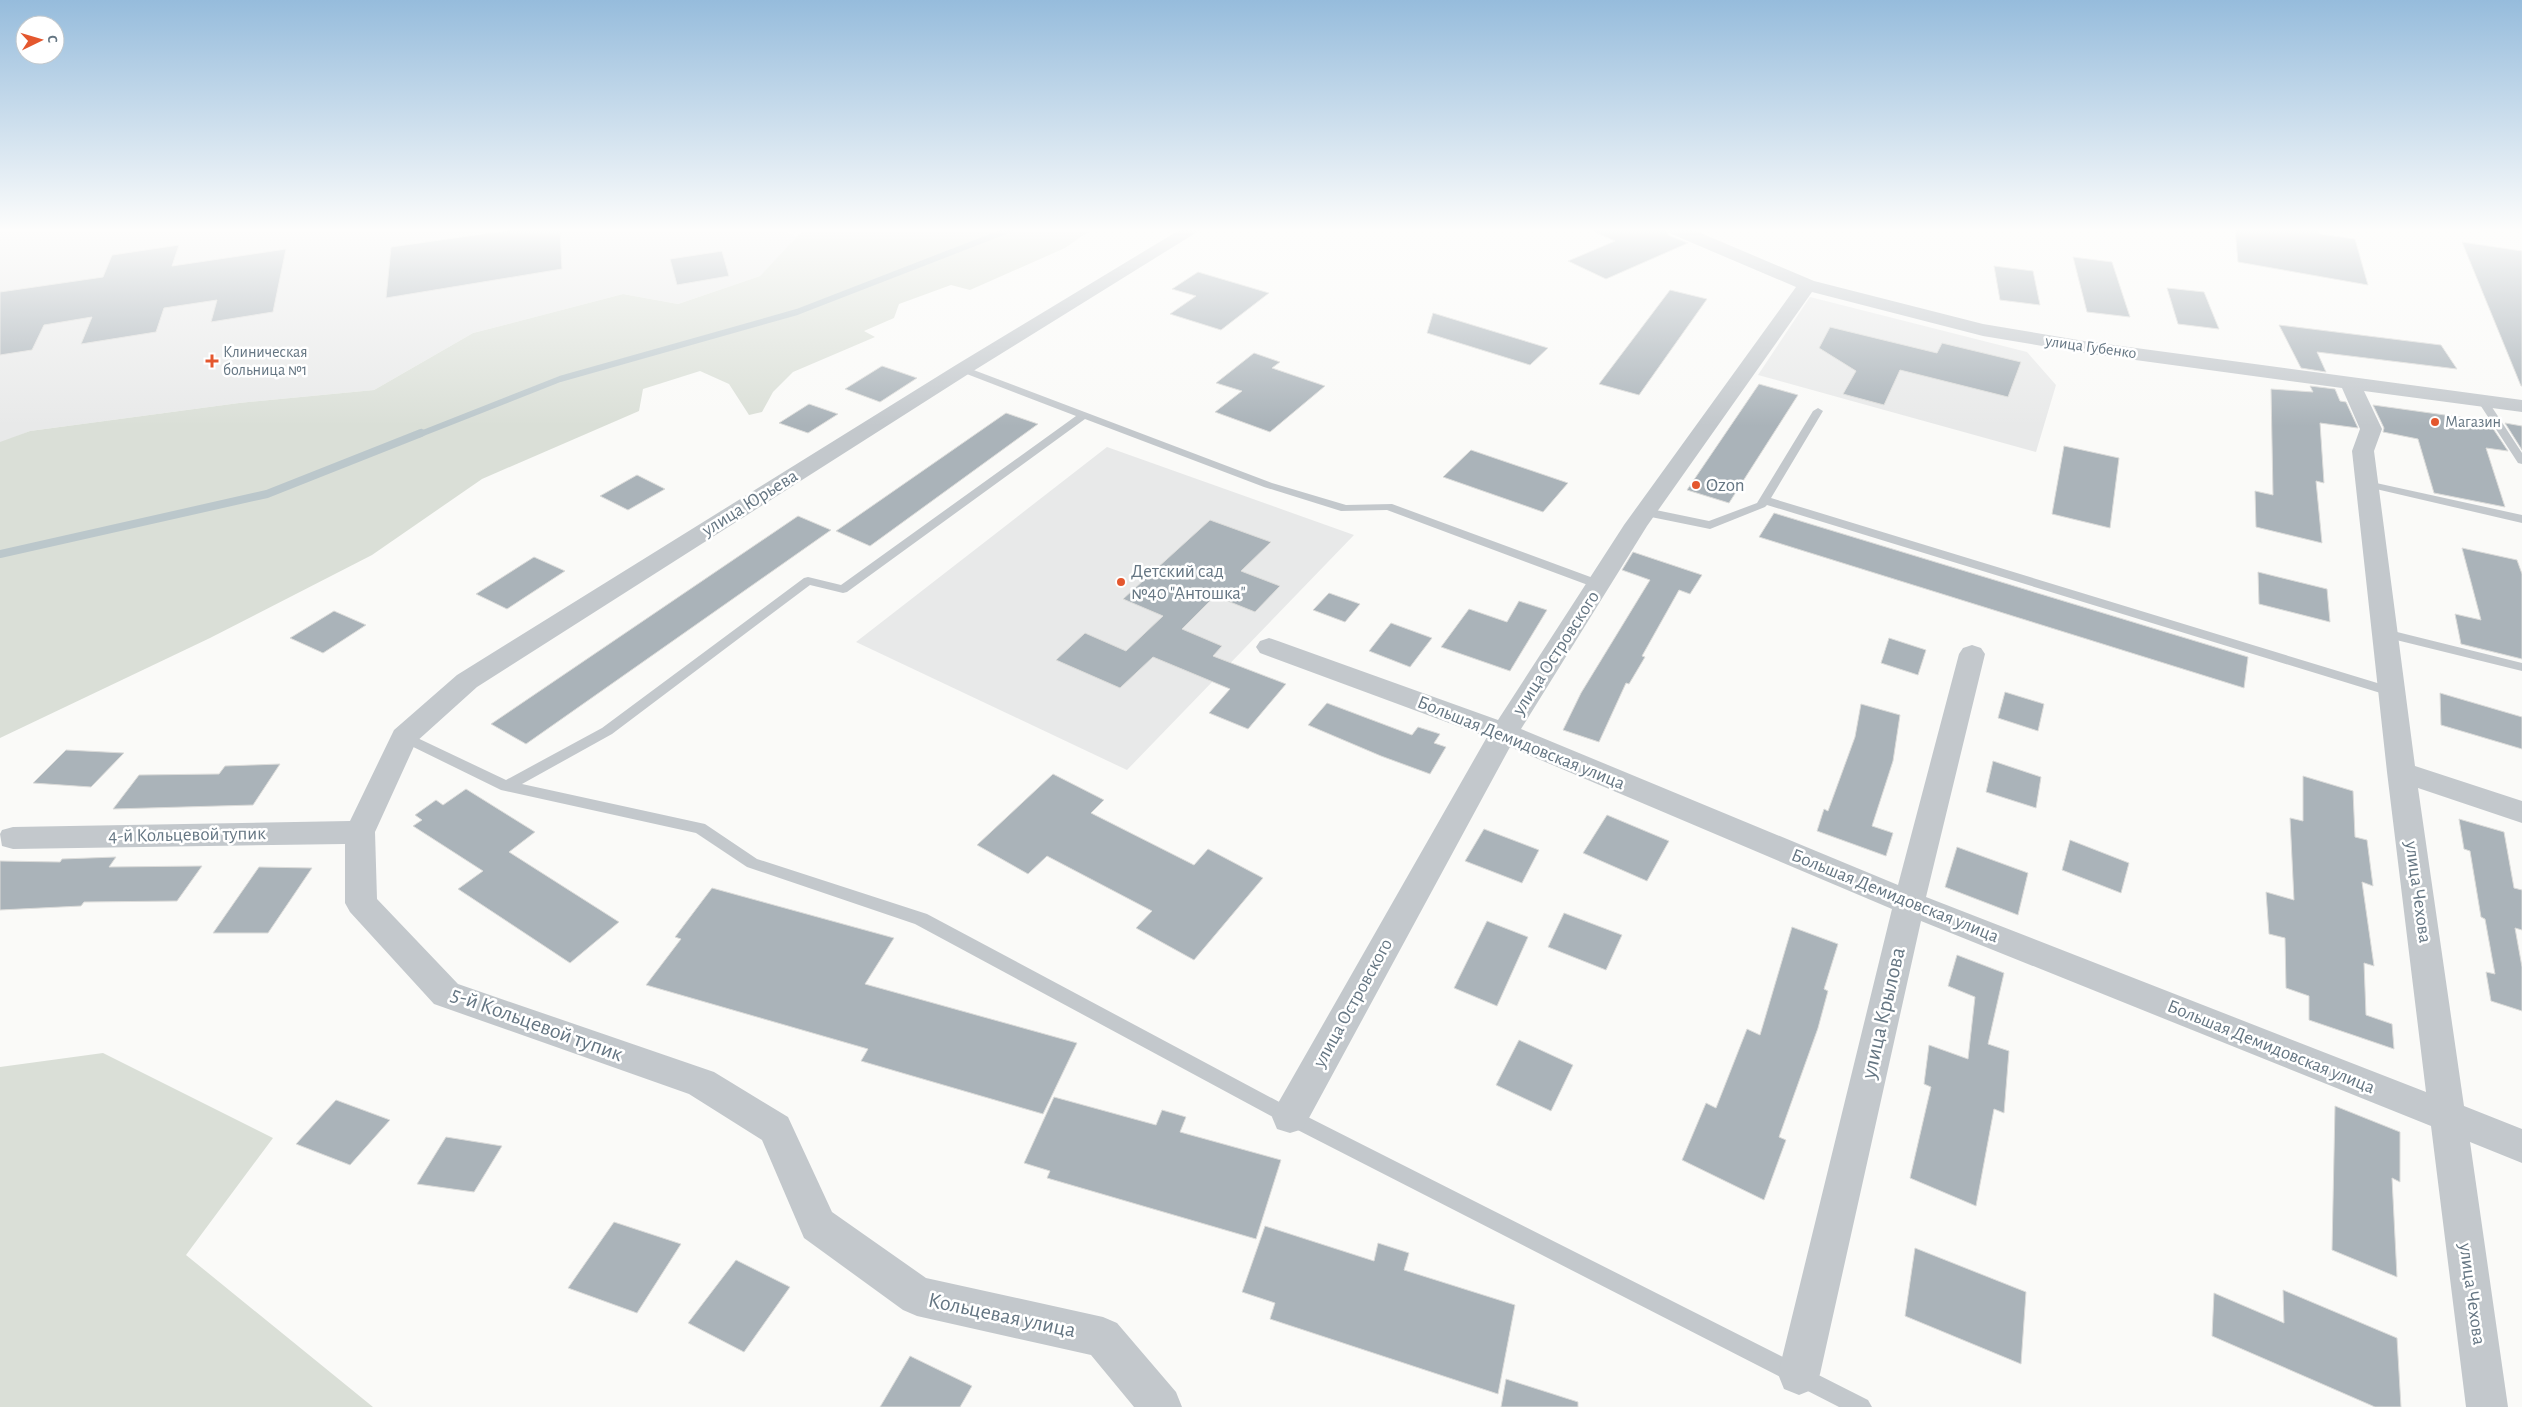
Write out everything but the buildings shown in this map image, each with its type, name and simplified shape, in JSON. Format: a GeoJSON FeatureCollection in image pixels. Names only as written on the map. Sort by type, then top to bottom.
{"type":"FeatureCollection","features":[{"type":"Feature","properties":{"kind":"street","name":"улица Юрьева"},"geometry":{"type":"LineString","coordinates":[[360,832],[404,738],[467,681],[963,369],[1086,295]]}},
{"type":"Feature","properties":{"kind":"street","name":"улица Островского"},"geometry":{"type":"LineString","coordinates":[[1290,1117],[1504,733],[1646,512],[1800,295]]}},
{"type":"Feature","properties":{"kind":"street","name":"улица Губенко"},"geometry":{"type":"LineString","coordinates":[[1845,295],[1983,330],[2084,347],[2522,406]]}},
{"type":"Feature","properties":{"kind":"street","name":"улица Чехова"},"geometry":{"type":"LineString","coordinates":[[2350,383],[2371,429],[2363,451],[2401,772],[2488,1407]]}},
{"type":"Feature","properties":{"kind":"street","name":"Большая Демидовская улица"},"geometry":{"type":"LineString","coordinates":[[1269,647],[1504,733],[1909,903],[2522,1146]]}},
{"type":"Feature","properties":{"kind":"street","name":"улица Крылова"},"geometry":{"type":"LineString","coordinates":[[1798,1374],[1909,903],[1972,654]]}},
{"type":"Feature","properties":{"kind":"street"},"geometry":{"type":"LineString","coordinates":[[2401,772],[2522,812]]}},
{"type":"Feature","properties":{"kind":"street","name":"4-й Кольцевой тупик"},"geometry":{"type":"LineString","coordinates":[[13,838],[360,832]]}},
{"type":"Feature","properties":{"kind":"street","name":"5-й Кольцевой тупик"},"geometry":{"type":"LineString","coordinates":[[360,832],[361,903],[446,994],[701,1083],[775,1129]]}},
{"type":"Feature","properties":{"kind":"street","name":"Кольцевая улица"},"geometry":{"type":"LineString","coordinates":[[775,1129],[818,1225],[916,1296],[1102,1337],[1161,1407]]}},
{"type":"Feature","properties":{"kind":"lane"},"geometry":{"type":"LineString","coordinates":[[963,369],[1268,485],[1345,509],[1388,506],[1600,585]]}},
{"type":"Feature","properties":{"kind":"lane"},"geometry":{"type":"LineString","coordinates":[[2482,400],[2518,450],[2522,461]]}},
{"type":"Feature","properties":{"kind":"lane"},"geometry":{"type":"LineString","coordinates":[[1646,512],[1710,525],[1761,505],[1818,411]]}},
{"type":"Feature","properties":{"kind":"lane"},"geometry":{"type":"LineString","coordinates":[[506,786],[607,731],[808,581],[843,589],[1084,415]]}},
{"type":"Feature","properties":{"kind":"lane"},"geometry":{"type":"LineString","coordinates":[[2367,484],[2522,519]]}},
{"type":"Feature","properties":{"kind":"lane"},"geometry":{"type":"LineString","coordinates":[[1764,500],[2392,692]]}},
{"type":"Feature","properties":{"kind":"lane"},"geometry":{"type":"LineString","coordinates":[[2385,633],[2522,667]]}},
{"type":"Feature","properties":{"kind":"lane"},"geometry":{"type":"LineString","coordinates":[[404,738],[506,786],[700,828],[752,863],[921,919],[1290,1117],[1861,1407]]}},
{"type":"Feature","properties":{"kind":"shaded area"},"geometry":{"type":"Polygon","coordinates":[[[0,295],[620,295],[473,333],[374,390],[239,403],[30,431],[0,443],[0,295]]]}},
{"type":"Feature","properties":{"kind":"shaded area"},"geometry":{"type":"Polygon","coordinates":[[[620,295],[678,304],[705,295],[925,295],[899,304],[894,318],[864,331],[875,337],[793,372],[773,392],[762,412],[749,415],[729,384],[700,371],[643,389],[639,411],[482,479],[372,555],[210,638],[0,738],[0,442],[30,431],[239,403],[374,390],[473,333],[620,295]]]}},
{"type":"Feature","properties":{"kind":"shaded area"},"geometry":{"type":"Polygon","coordinates":[[[627,295],[705,295],[678,304],[627,295]]]}},
{"type":"Feature","properties":{"kind":"shaded area"},"geometry":{"type":"Polygon","coordinates":[[[1810,297],[2027,352],[2056,385],[2036,452],[1758,375],[1810,297]]]}},
{"type":"Feature","properties":{"kind":"shaded area","name":"Детский сад №40 \"Антошка\""},"geometry":{"type":"Polygon","coordinates":[[[1107,447],[1354,535],[1127,770],[856,642],[1107,447]]]}},
{"type":"Feature","properties":{"kind":"shaded area"},"geometry":{"type":"Polygon","coordinates":[[[103,1053],[273,1138],[186,1255],[373,1407],[0,1407],[0,1067],[103,1053]]]}},
{"type":"Feature","properties":{"kind":"waterway"},"geometry":{"type":"LineString","coordinates":[[418,435],[560,379],[797,312],[842,295]]}},
{"type":"Feature","properties":{"kind":"waterway"},"geometry":{"type":"LineString","coordinates":[[0,554],[267,494],[421,433]]}},
{"type":"Feature","properties":{"kind":"place","name":"Клиническая больница №1"},"geometry":{"type":"Point","coordinates":[212,361]}},
{"type":"Feature","properties":{"kind":"place","name":"Магазин"},"geometry":{"type":"Point","coordinates":[2435,422]}},
{"type":"Feature","properties":{"kind":"place","name":"Ozon"},"geometry":{"type":"Point","coordinates":[1696,485]}},
{"type":"Feature","properties":{"kind":"place","name":"Детский сад №40 \"Антошка\""},"geometry":{"type":"Point","coordinates":[1121,582]}}]}
